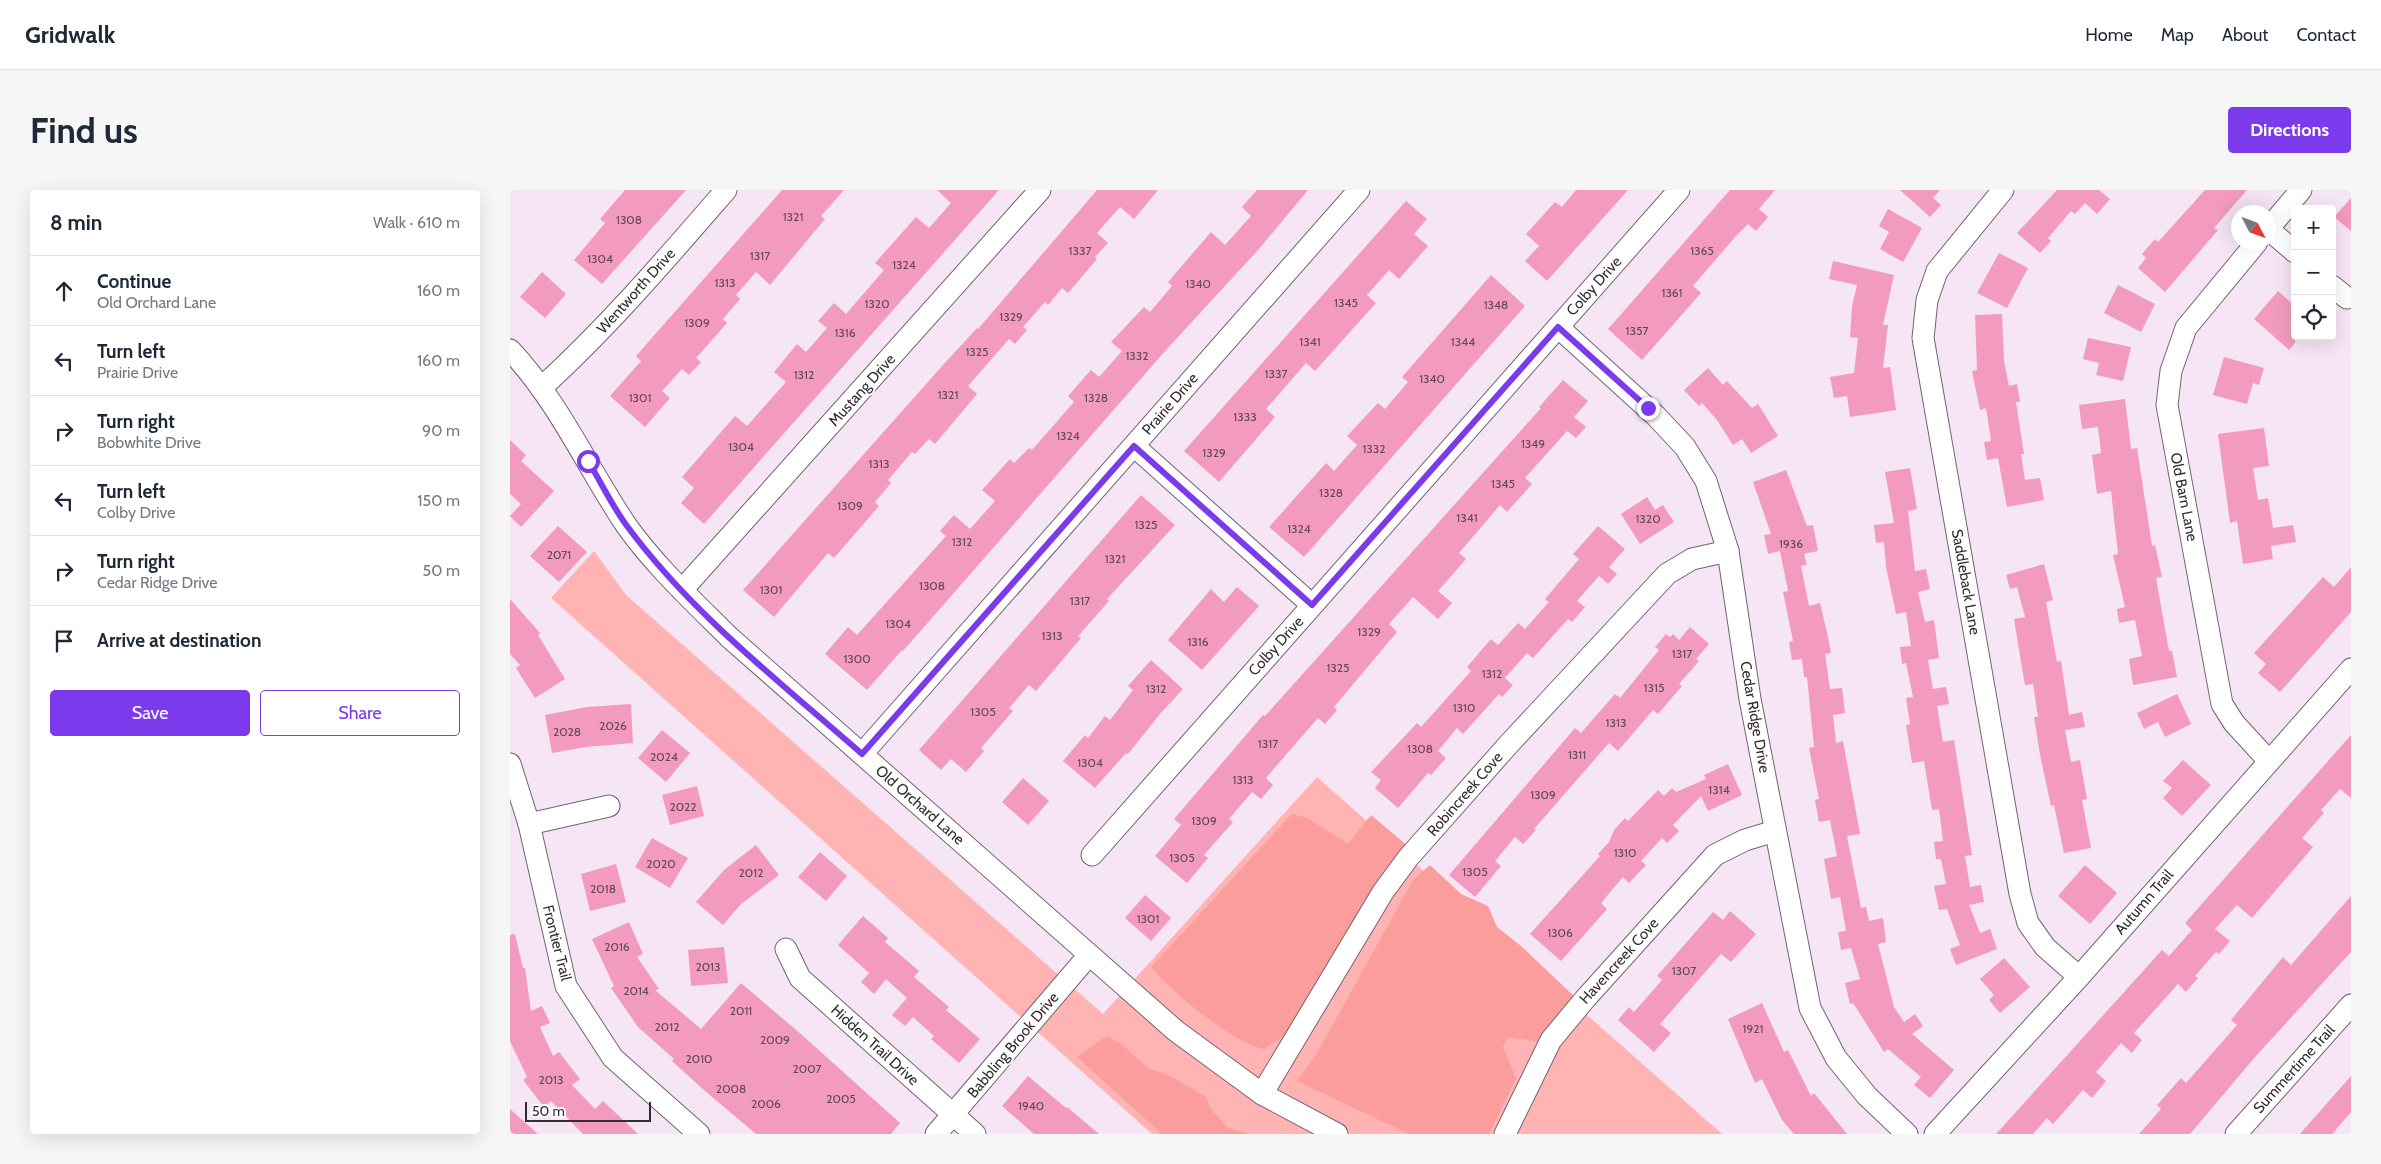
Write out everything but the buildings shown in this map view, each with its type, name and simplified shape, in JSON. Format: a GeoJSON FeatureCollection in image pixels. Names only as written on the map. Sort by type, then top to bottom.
{"type":"FeatureCollection","features":[{"type":"Feature","properties":{"kind":"street","name":"Wentworth Drive"},"geometry":{"type":"LineString","coordinates":[[541,388],[568,364],[633,296],[726,190]]}},
{"type":"Feature","properties":{"kind":"street","name":"Mustang Drive"},"geometry":{"type":"LineString","coordinates":[[682,590],[1040,190]]}},
{"type":"Feature","properties":{"kind":"street","name":"Prairie Drive"},"geometry":{"type":"LineString","coordinates":[[862,754],[1359,190]]}},
{"type":"Feature","properties":{"kind":"street","name":"Colby Drive"},"geometry":{"type":"LineString","coordinates":[[1092,855],[1679,190]]}},
{"type":"Feature","properties":{"kind":"street","name":"Saddleback Lane"},"geometry":{"type":"LineString","coordinates":[[2003,190],[1937,271],[1927,300],[1923,338],[2020,894],[2028,923],[2045,947],[2078,977]]}},
{"type":"Feature","properties":{"kind":"street"},"geometry":{"type":"LineString","coordinates":[[2276,220],[2301,190]]}},
{"type":"Feature","properties":{"kind":"street"},"geometry":{"type":"LineString","coordinates":[[2276,236],[2293,250]]}},
{"type":"Feature","properties":{"kind":"street","name":"Old Barn Lane"},"geometry":{"type":"LineString","coordinates":[[2250,250],[2186,328],[2171,371],[2167,405],[2222,704],[2234,724],[2269,761]]}},
{"type":"Feature","properties":{"kind":"street","name":"Cedar Ridge Drive"},"geometry":{"type":"LineString","coordinates":[[1558,327],[1656,416],[1685,447],[1706,481],[1728,551],[1750,699],[1810,1008],[1836,1058],[1867,1096],[1907,1134]]}},
{"type":"Feature","properties":{"kind":"street","name":"Old Orchard Lane"},"geometry":{"type":"LineString","coordinates":[[510,350],[541,388],[626,525],[682,590],[729,637],[1176,1031],[1262,1094],[1337,1134]]}},
{"type":"Feature","properties":{"kind":"street"},"geometry":{"type":"LineString","coordinates":[[1134,446],[1312,605]]}},
{"type":"Feature","properties":{"kind":"street","name":"Robincreek Cove"},"geometry":{"type":"LineString","coordinates":[[1262,1094],[1383,892],[1408,858],[1508,745],[1667,574],[1692,559],[1728,551]]}},
{"type":"Feature","properties":{"kind":"street","name":"Autumn Trail"},"geometry":{"type":"LineString","coordinates":[[1935,1134],[2078,977],[2351,669]]}},
{"type":"Feature","properties":{"kind":"street","name":"Frontier Trail"},"geometry":{"type":"LineString","coordinates":[[510,764],[529,824],[566,986],[613,1058],[699,1134]]}},
{"type":"Feature","properties":{"kind":"street"},"geometry":{"type":"LineString","coordinates":[[529,824],[609,806]]}},
{"type":"Feature","properties":{"kind":"street","name":"Havencreek Cove"},"geometry":{"type":"LineString","coordinates":[[1505,1134],[1551,1040],[1592,991],[1715,855],[1745,840],[1775,831]]}},
{"type":"Feature","properties":{"kind":"street","name":"Hidden Trail Drive"},"geometry":{"type":"LineString","coordinates":[[786,949],[800,978],[976,1134]]}},
{"type":"Feature","properties":{"kind":"street","name":"Babbling Brook Drive"},"geometry":{"type":"LineString","coordinates":[[936,1134],[1090,955]]}},
{"type":"Feature","properties":{"kind":"street","name":"Summertime Trail"},"geometry":{"type":"LineString","coordinates":[[2236,1134],[2351,1005]]}},
{"type":"Feature","properties":{"kind":"shaded area"},"geometry":{"type":"Polygon","coordinates":[[[594,551],[626,595],[1103,1014],[1317,777],[1722,1134],[1152,1134],[551,598],[594,551]]]}},
{"type":"Feature","properties":{"kind":"shaded area"},"geometry":{"type":"Polygon","coordinates":[[[1292,814],[1307,818],[1348,844],[1371,815],[1410,848],[1292,1031],[1264,1049],[1237,1038],[1204,1016],[1173,990],[1151,967],[1292,814]]]}},
{"type":"Feature","properties":{"kind":"shaded area"},"geometry":{"type":"Polygon","coordinates":[[[1430,865],[1461,894],[1488,906],[1497,927],[1521,946],[1577,999],[1540,1042],[1508,1037],[1503,1047],[1516,1078],[1489,1134],[1409,1134],[1297,1081],[1316,1055],[1413,880],[1430,865]]]}},
{"type":"Feature","properties":{"kind":"shaded area"},"geometry":{"type":"Polygon","coordinates":[[[1107,1036],[1121,1044],[1148,1068],[1170,1076],[1206,1097],[1210,1108],[1228,1128],[1249,1134],[1162,1134],[1077,1057],[1107,1036]]]}},
{"type":"Feature","properties":{"kind":"route"},"geometry":{"type":"LineString","coordinates":[[588,461],[626,525],[682,590],[729,637],[862,754],[1134,446],[1312,605],[1558,327],[1648,408]]}}]}
